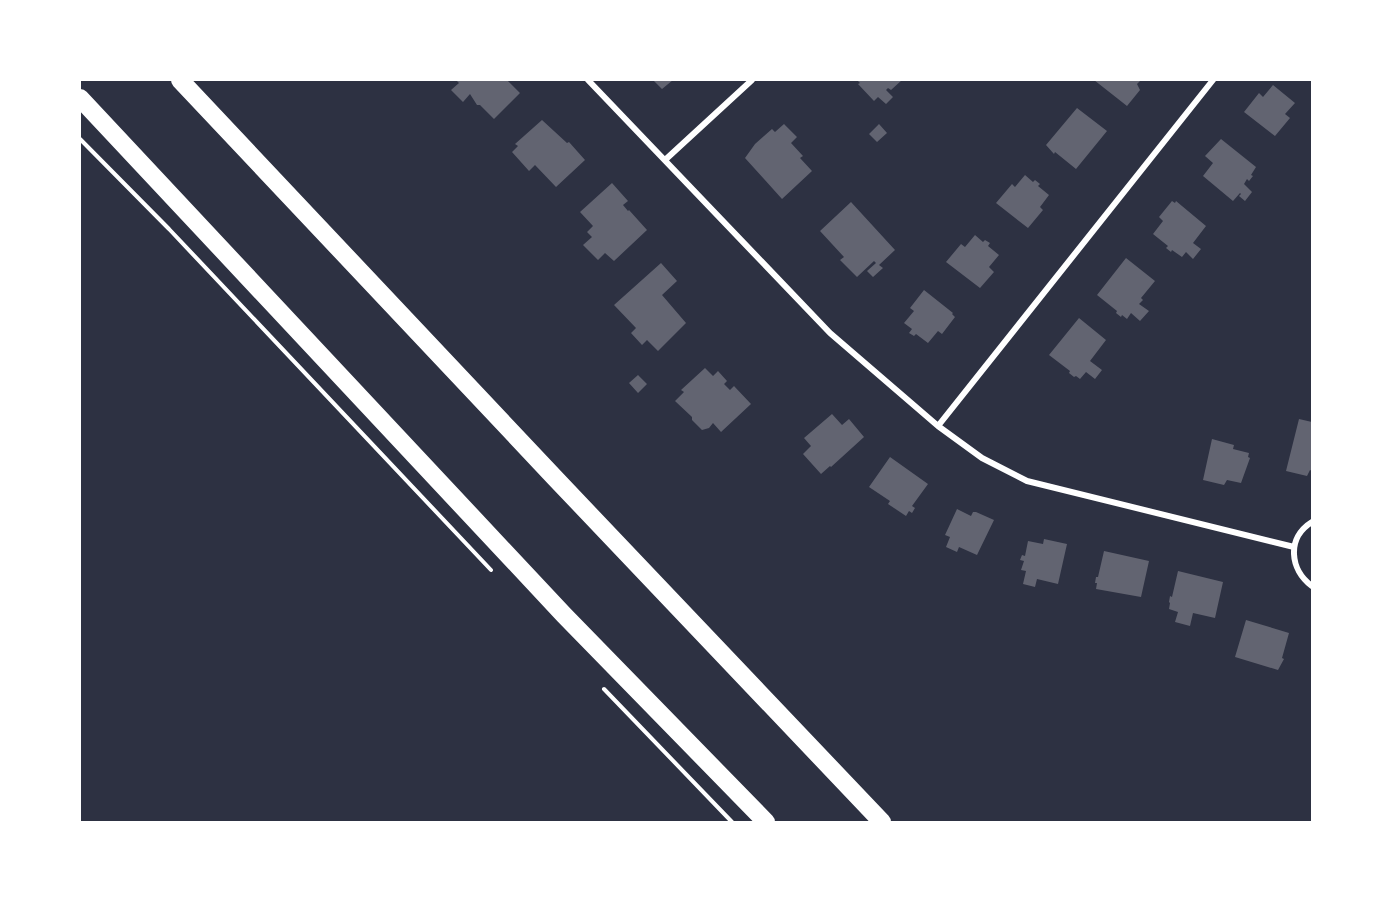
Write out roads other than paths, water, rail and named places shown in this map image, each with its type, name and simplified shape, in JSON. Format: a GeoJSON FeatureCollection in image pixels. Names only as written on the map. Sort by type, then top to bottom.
{"type":"FeatureCollection","features":[{"type":"Feature","properties":{"kind":"highway"},"geometry":{"type":"LineString","coordinates":[[180,80],[882,822]]}},
{"type":"Feature","properties":{"kind":"highway"},"geometry":{"type":"LineString","coordinates":[[190,80],[251,156]]}},
{"type":"Feature","properties":{"kind":"highway"},"geometry":{"type":"LineString","coordinates":[[80,98],[570,621],[766,822]]}},
{"type":"Feature","properties":{"kind":"street"},"geometry":{"type":"LineString","coordinates":[[588,80],[830,333],[938,426],[982,458],[1027,481],[1294,547]]}},
{"type":"Feature","properties":{"kind":"street"},"geometry":{"type":"LineString","coordinates":[[665,160],[752,80]]}},
{"type":"Feature","properties":{"kind":"street"},"geometry":{"type":"LineString","coordinates":[[938,426],[1213,80]]}},
{"type":"Feature","properties":{"kind":"street"},"geometry":{"type":"LineString","coordinates":[[1312,522],[1298,535],[1293,559],[1304,580],[1312,586]]}}]}
